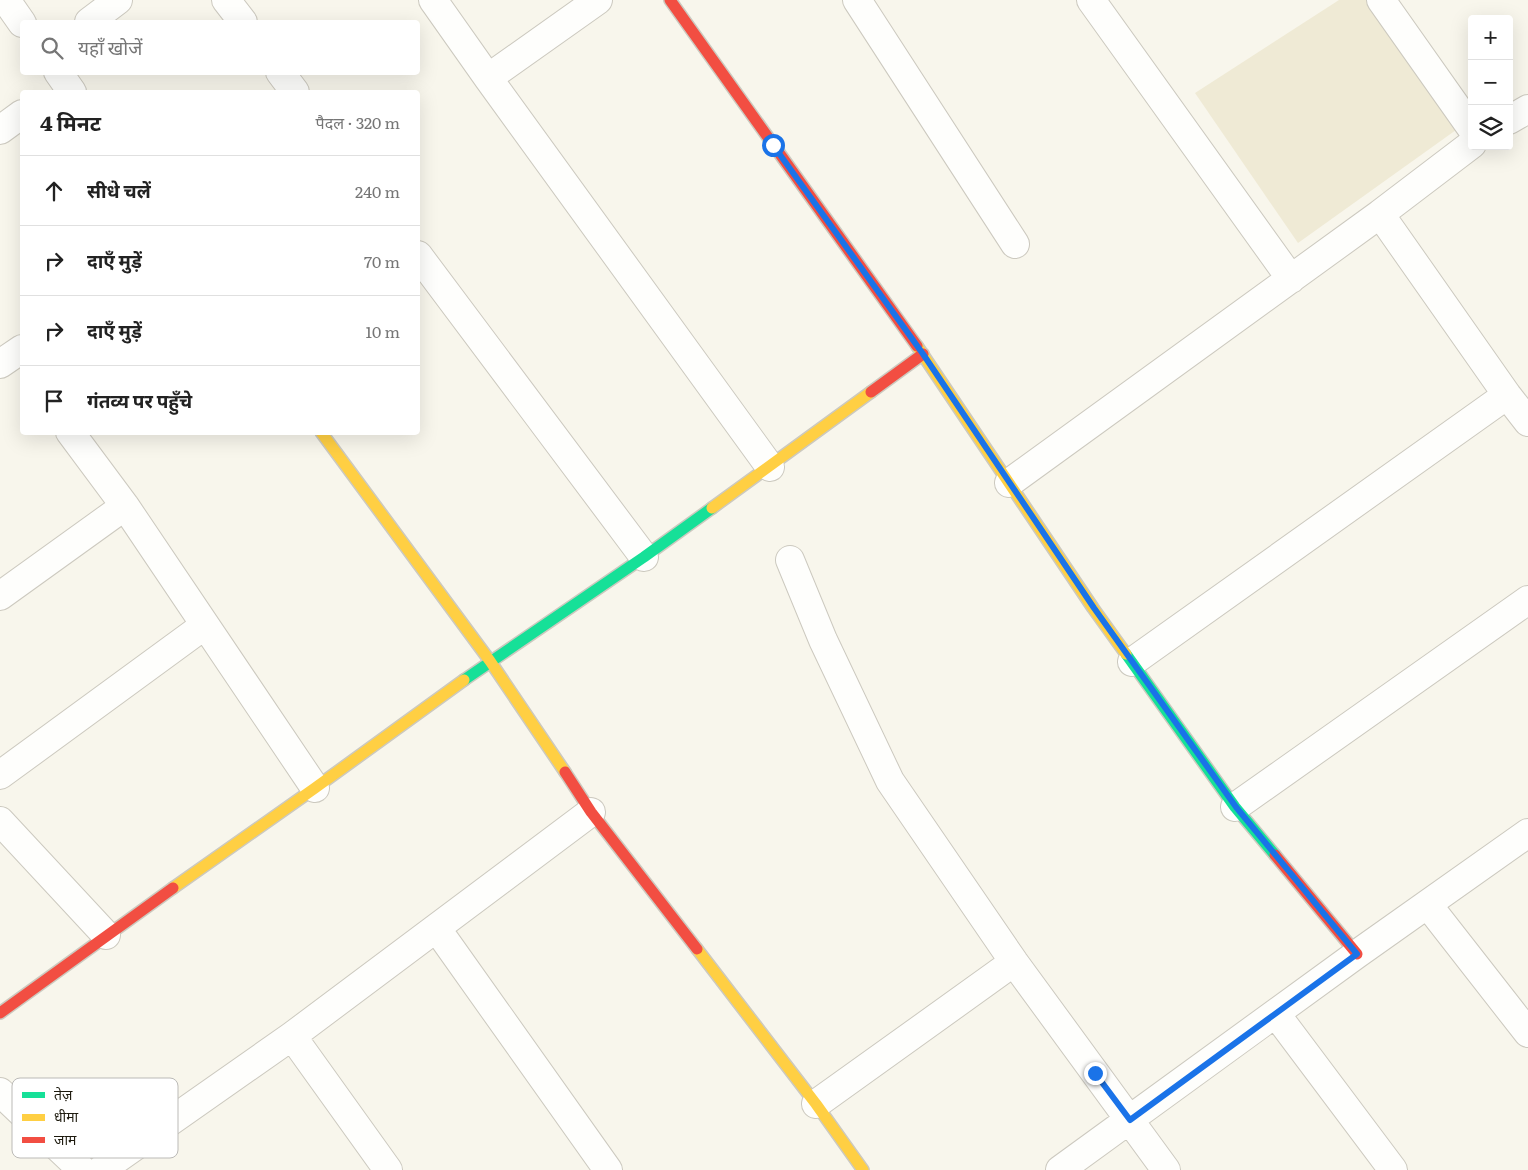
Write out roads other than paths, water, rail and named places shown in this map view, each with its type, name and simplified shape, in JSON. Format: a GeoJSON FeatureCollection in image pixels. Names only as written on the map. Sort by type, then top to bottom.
{"type":"FeatureCollection","features":[{"type":"Feature","properties":{"kind":"street"},"geometry":{"type":"LineString","coordinates":[[6,0],[20,20]]}},
{"type":"Feature","properties":{"kind":"street"},"geometry":{"type":"LineString","coordinates":[[92,20],[118,0]]}},
{"type":"Feature","properties":{"kind":"street"},"geometry":{"type":"LineString","coordinates":[[226,0],[241,20]]}},
{"type":"Feature","properties":{"kind":"street"},"geometry":{"type":"LineString","coordinates":[[433,0],[770,467]]}},
{"type":"Feature","properties":{"kind":"street"},"geometry":{"type":"LineString","coordinates":[[488,78],[598,0]]}},
{"type":"Feature","properties":{"kind":"street"},"geometry":{"type":"LineString","coordinates":[[670,0],[923,354],[1132,662],[1236,807],[1357,954]]}},
{"type":"Feature","properties":{"kind":"street"},"geometry":{"type":"LineString","coordinates":[[857,0],[1015,244]]}},
{"type":"Feature","properties":{"kind":"street"},"geometry":{"type":"LineString","coordinates":[[1091,0],[1291,279]]}},
{"type":"Feature","properties":{"kind":"street"},"geometry":{"type":"LineString","coordinates":[[1381,0],[1468,123]]}},
{"type":"Feature","properties":{"kind":"street"},"geometry":{"type":"LineString","coordinates":[[282,75],[294,90]]}},
{"type":"Feature","properties":{"kind":"street"},"geometry":{"type":"LineString","coordinates":[[1513,118],[1528,109]]}},
{"type":"Feature","properties":{"kind":"street"},"geometry":{"type":"LineString","coordinates":[[0,130],[20,115]]}},
{"type":"Feature","properties":{"kind":"street"},"geometry":{"type":"LineString","coordinates":[[1009,483],[1380,214],[1468,147]]}},
{"type":"Feature","properties":{"kind":"street"},"geometry":{"type":"LineString","coordinates":[[1380,214],[1528,422]]}},
{"type":"Feature","properties":{"kind":"street"},"geometry":{"type":"LineString","coordinates":[[420,258],[644,557]]}},
{"type":"Feature","properties":{"kind":"street"},"geometry":{"type":"LineString","coordinates":[[0,1014],[106,935],[315,788],[490,661],[644,557],[770,467],[923,354]]}},
{"type":"Feature","properties":{"kind":"street"},"geometry":{"type":"LineString","coordinates":[[1132,662],[1507,395]]}},
{"type":"Feature","properties":{"kind":"street"},"geometry":{"type":"LineString","coordinates":[[72,435],[125,506],[315,788]]}},
{"type":"Feature","properties":{"kind":"street"},"geometry":{"type":"LineString","coordinates":[[323,435],[490,661],[591,812],[816,1104],[863,1170]]}},
{"type":"Feature","properties":{"kind":"street"},"geometry":{"type":"LineString","coordinates":[[0,596],[125,506]]}},
{"type":"Feature","properties":{"kind":"street"},"geometry":{"type":"LineString","coordinates":[[790,560],[823,640],[890,781],[1014,962],[1166,1170]]}},
{"type":"Feature","properties":{"kind":"street"},"geometry":{"type":"LineString","coordinates":[[1236,807],[1528,600]]}},
{"type":"Feature","properties":{"kind":"street"},"geometry":{"type":"LineString","coordinates":[[0,775],[205,626]]}},
{"type":"Feature","properties":{"kind":"street"},"geometry":{"type":"LineString","coordinates":[[178,1116],[292,1036],[591,812]]}},
{"type":"Feature","properties":{"kind":"street"},"geometry":{"type":"LineString","coordinates":[[0,821],[106,935]]}},
{"type":"Feature","properties":{"kind":"street"},"geometry":{"type":"LineString","coordinates":[[1060,1170],[1357,954],[1528,833]]}},
{"type":"Feature","properties":{"kind":"street"},"geometry":{"type":"LineString","coordinates":[[1428,905],[1528,1033]]}},
{"type":"Feature","properties":{"kind":"street"},"geometry":{"type":"LineString","coordinates":[[436,929],[608,1170]]}},
{"type":"Feature","properties":{"kind":"street"},"geometry":{"type":"LineString","coordinates":[[816,1104],[1014,962]]}},
{"type":"Feature","properties":{"kind":"street"},"geometry":{"type":"LineString","coordinates":[[1276,1014],[1393,1170]]}},
{"type":"Feature","properties":{"kind":"street"},"geometry":{"type":"LineString","coordinates":[[292,1036],[388,1170]]}},
{"type":"Feature","properties":{"kind":"street"},"geometry":{"type":"LineString","coordinates":[[0,1092],[12,1103]]}},
{"type":"Feature","properties":{"kind":"street"},"geometry":{"type":"LineString","coordinates":[[69,1158],[82,1170]]}},
{"type":"Feature","properties":{"kind":"street"},"geometry":{"type":"LineString","coordinates":[[100,1170],[117,1158]]}}]}
